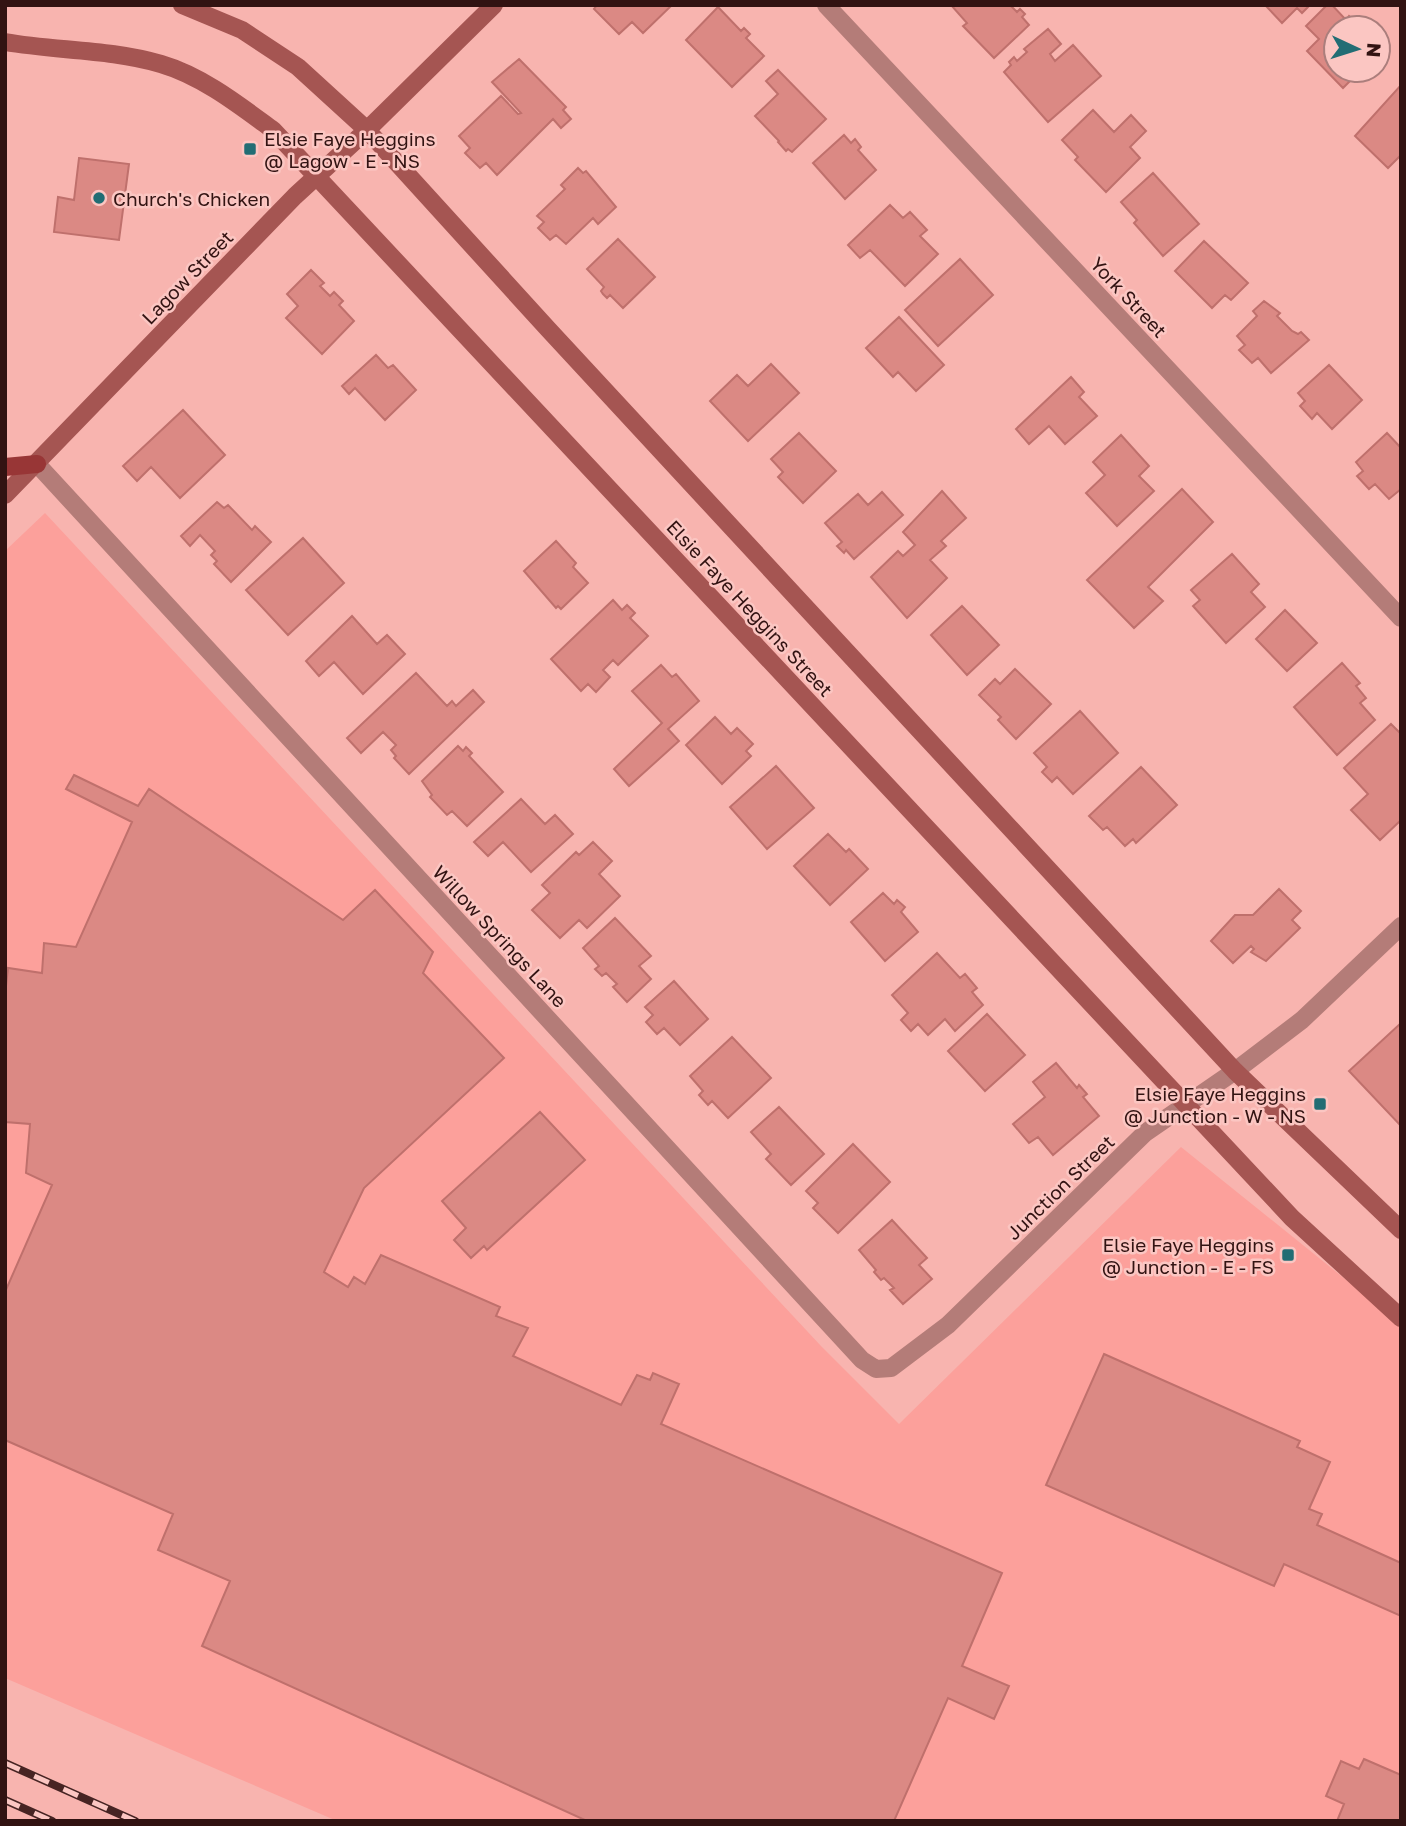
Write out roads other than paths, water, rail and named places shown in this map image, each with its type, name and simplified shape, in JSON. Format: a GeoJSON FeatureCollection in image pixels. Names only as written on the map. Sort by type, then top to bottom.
{"type":"FeatureCollection","features":[{"type":"Feature","properties":{"kind":"main road"},"geometry":{"type":"LineString","coordinates":[[181,5],[242,30],[276,52],[298,67],[367,130],[1234,1071],[1401,1230]]}},
{"type":"Feature","properties":{"kind":"main road","name":"Lagow Street"},"geometry":{"type":"LineString","coordinates":[[5,495],[316,176],[495,5]]}},
{"type":"Feature","properties":{"kind":"main road","name":"Elsie Faye Heggins Street"},"geometry":{"type":"LineString","coordinates":[[5,42],[99,51],[162,64],[196,79],[235,102],[273,130],[1292,1218],[1401,1318]]}},
{"type":"Feature","properties":{"kind":"main road"},"geometry":{"type":"LineString","coordinates":[[5,467],[37,464]]}},
{"type":"Feature","properties":{"kind":"street","name":"York Street"},"geometry":{"type":"LineString","coordinates":[[826,5],[1401,618]]}},
{"type":"Feature","properties":{"kind":"street","name":"Willow Springs Lane"},"geometry":{"type":"LineString","coordinates":[[37,464],[862,1360],[876,1369],[891,1368],[948,1325]]}},
{"type":"Feature","properties":{"kind":"street","name":"Junction Street"},"geometry":{"type":"LineString","coordinates":[[948,1325],[1145,1133],[1302,1020],[1401,926]]}},
{"type":"Feature","properties":{"kind":"railway"},"geometry":{"type":"LineString","coordinates":[[5,1763],[135,1821]]}},
{"type":"Feature","properties":{"kind":"railway"},"geometry":{"type":"LineString","coordinates":[[5,1800],[52,1821]]}},
{"type":"Feature","properties":{"kind":"place","name":"Elsie Faye Heggins @ Lagow - E - NS"},"geometry":{"type":"Point","coordinates":[250,149]}},
{"type":"Feature","properties":{"kind":"place","name":"Church's Chicken"},"geometry":{"type":"Point","coordinates":[99,198]}},
{"type":"Feature","properties":{"kind":"place","name":"Elsie Faye Heggins @ Junction - W - NS"},"geometry":{"type":"Point","coordinates":[1320,1104]}},
{"type":"Feature","properties":{"kind":"place","name":"Elsie Faye Heggins @ Junction - E - FS"},"geometry":{"type":"Point","coordinates":[1288,1255]}}]}
